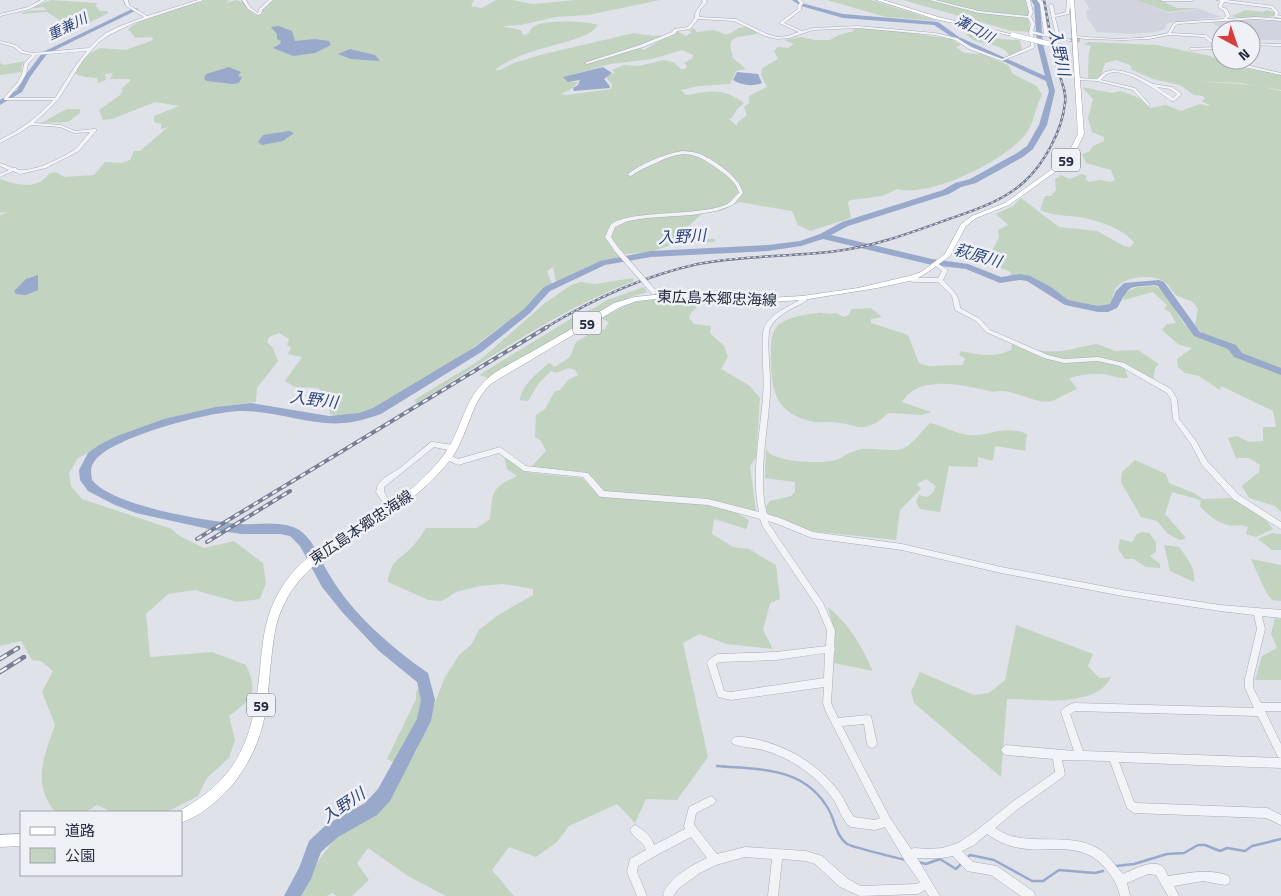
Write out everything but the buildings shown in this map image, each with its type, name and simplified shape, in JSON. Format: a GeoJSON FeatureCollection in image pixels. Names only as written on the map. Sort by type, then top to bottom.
{"type":"FeatureCollection","features":[{"type":"Feature","properties":{"kind":"main road"},"geometry":{"type":"LineString","coordinates":[[878,0],[959,24],[1076,49]]}},
{"type":"Feature","properties":{"kind":"main road","name":"東広島本郷忠海線"},"geometry":{"type":"LineString","coordinates":[[182,816],[202,805],[232,777],[252,742],[261,708],[269,635],[274,612],[286,588],[299,571],[319,553],[394,508],[420,486],[453,448],[477,396],[486,384],[617,305],[654,293],[766,300],[803,298],[910,278],[939,263],[951,251],[964,225],[974,218],[1016,198],[1064,163],[1071,155],[1081,134],[1076,39],[1070,0]]}},
{"type":"Feature","properties":{"kind":"main road"},"geometry":{"type":"LineString","coordinates":[[0,841],[20,840]]}},
{"type":"Feature","properties":{"kind":"street"},"geometry":{"type":"LineString","coordinates":[[0,15],[29,8],[44,0]]}},
{"type":"Feature","properties":{"kind":"street"},"geometry":{"type":"LineString","coordinates":[[126,0],[127,5],[147,17]]}},
{"type":"Feature","properties":{"kind":"street"},"geometry":{"type":"LineString","coordinates":[[0,142],[29,124],[57,99],[77,64],[102,38],[147,17],[202,0]]}},
{"type":"Feature","properties":{"kind":"street"},"geometry":{"type":"LineString","coordinates":[[244,0],[249,8],[258,14],[272,0]]}},
{"type":"Feature","properties":{"kind":"street"},"geometry":{"type":"LineString","coordinates":[[586,63],[617,52],[640,48],[674,33],[675,30],[689,28],[697,18],[697,13],[704,0]]}},
{"type":"Feature","properties":{"kind":"street"},"geometry":{"type":"LineString","coordinates":[[799,0],[802,3],[799,5],[800,9],[782,23],[803,33]]}},
{"type":"Feature","properties":{"kind":"street"},"geometry":{"type":"LineString","coordinates":[[931,0],[979,12],[1029,17]]}},
{"type":"Feature","properties":{"kind":"street"},"geometry":{"type":"LineString","coordinates":[[1028,0],[1032,12],[1029,17]]}},
{"type":"Feature","properties":{"kind":"street"},"geometry":{"type":"LineString","coordinates":[[1039,0],[1042,4],[1045,34]]}},
{"type":"Feature","properties":{"kind":"street"},"geometry":{"type":"LineString","coordinates":[[1053,16],[1068,14],[1070,0]]}},
{"type":"Feature","properties":{"kind":"street"},"geometry":{"type":"LineString","coordinates":[[1162,0],[1189,0]]}},
{"type":"Feature","properties":{"kind":"street"},"geometry":{"type":"LineString","coordinates":[[1225,19],[1228,16],[1226,10],[1220,7],[1221,1],[1271,6],[1277,13],[1275,16],[1281,18]]}},
{"type":"Feature","properties":{"kind":"street"},"geometry":{"type":"LineString","coordinates":[[1051,5],[1058,38]]}},
{"type":"Feature","properties":{"kind":"street"},"geometry":{"type":"LineString","coordinates":[[697,18],[735,20],[766,35],[777,38],[813,29],[858,27],[935,34],[956,39],[975,50],[1006,59],[1033,47],[1032,24],[1029,17]]}},
{"type":"Feature","properties":{"kind":"street"},"geometry":{"type":"LineString","coordinates":[[1169,34],[1177,23],[1225,19],[1281,18]]}},
{"type":"Feature","properties":{"kind":"street"},"geometry":{"type":"LineString","coordinates":[[1032,32],[1045,34],[1048,37],[1110,42],[1112,41],[1110,38],[1139,38],[1169,34],[1204,36],[1211,40]]}},
{"type":"Feature","properties":{"kind":"street"},"geometry":{"type":"LineString","coordinates":[[0,42],[12,45],[22,52],[35,54],[91,49]]}},
{"type":"Feature","properties":{"kind":"street"},"geometry":{"type":"LineString","coordinates":[[1261,44],[1281,45]]}},
{"type":"Feature","properties":{"kind":"street"},"geometry":{"type":"LineString","coordinates":[[1191,49],[1211,48]]}},
{"type":"Feature","properties":{"kind":"street"},"geometry":{"type":"LineString","coordinates":[[35,54],[26,64],[26,69],[14,92],[5,99],[57,99]]}},
{"type":"Feature","properties":{"kind":"street"},"geometry":{"type":"LineString","coordinates":[[1260,70],[1281,74]]}},
{"type":"Feature","properties":{"kind":"street"},"geometry":{"type":"LineString","coordinates":[[1097,80],[1106,73],[1119,72],[1154,85],[1171,88],[1180,94],[1173,100],[1154,85]]}},
{"type":"Feature","properties":{"kind":"street"},"geometry":{"type":"LineString","coordinates":[[1078,80],[1097,80],[1134,89],[1148,105]]}},
{"type":"Feature","properties":{"kind":"street"},"geometry":{"type":"LineString","coordinates":[[0,164],[20,173],[26,173],[77,150],[94,130],[74,132],[61,126],[29,124]]}},
{"type":"Feature","properties":{"kind":"street"},"geometry":{"type":"LineString","coordinates":[[629,175],[669,154],[681,152],[694,153],[704,156],[735,180],[741,193],[733,203],[717,210],[630,219],[619,222],[610,228],[608,232],[610,242],[654,293]]}},
{"type":"Feature","properties":{"kind":"street"},"geometry":{"type":"LineString","coordinates":[[0,176],[14,169]]}},
{"type":"Feature","properties":{"kind":"street"},"geometry":{"type":"LineString","coordinates":[[939,263],[945,270],[940,280]]}},
{"type":"Feature","properties":{"kind":"street"},"geometry":{"type":"LineString","coordinates":[[910,278],[913,280],[940,280],[956,296],[958,302],[957,310],[978,320],[988,331],[1010,342],[1046,357],[1064,361],[1098,359],[1122,364],[1169,392],[1174,399],[1176,419],[1194,443],[1204,462],[1236,497],[1281,526]]}},
{"type":"Feature","properties":{"kind":"street"},"geometry":{"type":"LineString","coordinates":[[803,298],[804,300],[774,319],[766,333],[767,382],[760,474],[762,516],[826,617],[831,630],[827,703],[887,821],[935,896]]}},
{"type":"Feature","properties":{"kind":"street"},"geometry":{"type":"LineString","coordinates":[[394,508],[384,499],[380,492],[387,480],[433,444],[453,448]]}},
{"type":"Feature","properties":{"kind":"street"},"geometry":{"type":"LineString","coordinates":[[447,457],[458,462],[500,450],[524,468],[585,475],[602,494],[708,502],[762,516],[812,535],[902,547],[1001,570],[1123,593],[1220,608],[1281,614]]}},
{"type":"Feature","properties":{"kind":"street"},"geometry":{"type":"LineString","coordinates":[[1257,611],[1261,629],[1249,679],[1249,688],[1281,754]]}},
{"type":"Feature","properties":{"kind":"street"},"geometry":{"type":"LineString","coordinates":[[827,682],[731,696],[721,694],[711,663],[718,658],[776,656],[831,649]]}},
{"type":"Feature","properties":{"kind":"street"},"geometry":{"type":"LineString","coordinates":[[1080,755],[1065,712],[1074,707],[1259,710],[1281,707]]}},
{"type":"Feature","properties":{"kind":"street"},"geometry":{"type":"LineString","coordinates":[[837,722],[868,719],[872,744]]}},
{"type":"Feature","properties":{"kind":"street"},"geometry":{"type":"LineString","coordinates":[[736,741],[790,755],[808,767],[833,790],[851,822],[875,825],[887,821]]}},
{"type":"Feature","properties":{"kind":"street"},"geometry":{"type":"LineString","coordinates":[[1006,750],[1057,755],[1281,763]]}},
{"type":"Feature","properties":{"kind":"street"},"geometry":{"type":"LineString","coordinates":[[909,857],[914,853],[933,855],[967,845],[999,818],[1060,774],[1061,770],[1057,755]]}},
{"type":"Feature","properties":{"kind":"street"},"geometry":{"type":"LineString","coordinates":[[1113,756],[1130,805],[1134,808],[1267,813],[1281,820]]}},
{"type":"Feature","properties":{"kind":"street"},"geometry":{"type":"LineString","coordinates":[[711,801],[692,810],[689,826],[715,860]]}},
{"type":"Feature","properties":{"kind":"street"},"geometry":{"type":"LineString","coordinates":[[988,829],[1000,838],[1022,844],[1083,846],[1098,854],[1121,880],[1125,896]]}},
{"type":"Feature","properties":{"kind":"street"},"geometry":{"type":"LineString","coordinates":[[635,830],[648,843],[651,852]]}},
{"type":"Feature","properties":{"kind":"street"},"geometry":{"type":"LineString","coordinates":[[642,896],[632,872],[634,863],[692,830]]}},
{"type":"Feature","properties":{"kind":"street"},"geometry":{"type":"LineString","coordinates":[[954,850],[971,867],[993,870],[1030,896]]}},
{"type":"Feature","properties":{"kind":"street"},"geometry":{"type":"LineString","coordinates":[[668,894],[675,884],[696,869],[715,860],[744,852],[806,856],[818,860],[844,883],[860,890],[918,889],[927,883]]}},
{"type":"Feature","properties":{"kind":"street"},"geometry":{"type":"LineString","coordinates":[[773,896],[778,854]]}},
{"type":"Feature","properties":{"kind":"street"},"geometry":{"type":"LineString","coordinates":[[1121,880],[1148,868],[1159,870],[1174,896]]}},
{"type":"Feature","properties":{"kind":"street"},"geometry":{"type":"LineString","coordinates":[[1166,882],[1203,876],[1225,880]]}},
{"type":"Feature","properties":{"kind":"shaded area"},"geometry":{"type":"Polygon","coordinates":[[[1084,0],[1136,0],[1168,13],[1199,9],[1221,17],[1167,23],[1165,29],[1156,32],[1131,34],[1097,32],[1087,18],[1086,11],[1090,9],[1084,0]]]}},
{"type":"Feature","properties":{"kind":"shaded area"},"geometry":{"type":"Polygon","coordinates":[[[1253,19],[1281,20],[1281,40],[1261,40],[1261,20],[1239,20],[1253,19]]]}},
{"type":"Feature","properties":{"kind":"green space"},"geometry":{"type":"Polygon","coordinates":[[[51,0],[96,3],[98,4],[95,5],[100,11],[108,11],[108,13],[87,24],[90,20],[85,17],[73,20],[74,22],[84,24],[64,23],[47,12],[20,14],[26,11],[47,10],[43,7],[29,9],[51,0]]]}},
{"type":"Feature","properties":{"kind":"green space"},"geometry":{"type":"Polygon","coordinates":[[[206,0],[230,0],[225,3],[236,0],[245,3],[247,9],[256,15],[264,14],[260,12],[272,0],[474,0],[471,6],[482,8],[496,0],[512,0],[533,4],[576,0],[660,0],[588,15],[556,17],[520,25],[504,26],[521,30],[522,34],[525,35],[536,25],[550,22],[577,22],[598,25],[585,35],[523,55],[503,64],[495,70],[500,70],[514,63],[544,54],[634,33],[664,36],[639,47],[644,50],[677,31],[686,36],[691,33],[690,30],[692,28],[696,32],[715,30],[728,34],[740,28],[750,28],[757,31],[757,34],[738,37],[732,40],[730,45],[733,58],[746,69],[736,71],[730,84],[699,86],[681,90],[686,95],[703,92],[723,92],[744,103],[737,109],[732,118],[729,119],[737,126],[737,123],[747,115],[744,107],[749,103],[749,96],[767,87],[761,75],[762,68],[778,59],[774,51],[778,47],[788,48],[794,44],[784,40],[801,37],[814,40],[830,40],[839,35],[854,31],[853,29],[884,29],[951,39],[961,45],[956,47],[964,53],[982,54],[1008,65],[1013,74],[1037,86],[1042,95],[1028,131],[1001,156],[947,183],[928,188],[897,189],[882,196],[851,200],[848,202],[851,218],[810,231],[798,225],[792,211],[739,202],[723,210],[703,213],[683,231],[684,235],[695,239],[715,239],[715,242],[674,244],[650,252],[625,254],[611,239],[610,235],[604,236],[619,257],[595,263],[556,282],[553,267],[547,271],[552,284],[538,293],[539,297],[523,313],[501,326],[430,378],[388,402],[356,416],[330,414],[328,397],[318,388],[295,387],[285,381],[302,357],[288,354],[291,347],[287,345],[289,339],[279,333],[269,337],[267,342],[273,348],[278,361],[257,388],[256,402],[225,406],[174,418],[114,440],[78,458],[69,473],[71,486],[82,499],[172,529],[178,535],[204,548],[234,541],[263,563],[266,583],[260,599],[237,602],[195,590],[168,594],[146,614],[150,657],[212,652],[246,665],[252,682],[251,695],[248,700],[229,716],[235,740],[229,758],[207,778],[198,796],[169,811],[110,811],[97,805],[88,811],[54,811],[44,791],[42,780],[44,759],[55,725],[42,692],[53,671],[41,661],[32,660],[21,641],[0,646],[0,215],[9,212],[0,213],[0,179],[26,185],[39,182],[50,173],[56,172],[64,177],[94,175],[105,162],[122,163],[130,160],[134,151],[140,151],[168,127],[161,129],[161,124],[154,122],[154,116],[179,106],[155,102],[112,119],[103,120],[99,110],[120,95],[123,90],[121,89],[130,79],[110,79],[113,73],[105,74],[106,80],[98,83],[97,78],[75,74],[80,64],[90,53],[100,48],[126,50],[153,40],[152,37],[135,38],[128,30],[142,20],[206,0]],[[682,50],[652,59],[610,64],[564,77],[568,82],[579,82],[570,90],[560,94],[566,95],[611,89],[612,84],[607,79],[607,76],[615,73],[612,70],[624,65],[638,66],[664,60],[673,62],[681,69],[685,69],[687,66],[684,63],[693,58],[693,55],[682,50]]]}},
{"type":"Feature","properties":{"kind":"green space"},"geometry":{"type":"Polygon","coordinates":[[[827,0],[871,0],[938,21],[886,17],[827,0]]]}},
{"type":"Feature","properties":{"kind":"green space"},"geometry":{"type":"Polygon","coordinates":[[[903,0],[1027,0],[1030,32],[1012,31],[903,0]]]}},
{"type":"Feature","properties":{"kind":"green space"},"geometry":{"type":"Polygon","coordinates":[[[1136,0],[1160,0],[1177,8],[1201,8],[1168,12],[1136,0]]]}},
{"type":"Feature","properties":{"kind":"green space"},"geometry":{"type":"Polygon","coordinates":[[[1246,10],[1264,12],[1266,10],[1276,13],[1274,16],[1258,18],[1231,16],[1246,10]]]}},
{"type":"Feature","properties":{"kind":"green space"},"geometry":{"type":"Polygon","coordinates":[[[962,27],[990,37],[1020,40],[1022,50],[1010,56],[1001,48],[974,40],[968,36],[962,27]]]}},
{"type":"Feature","properties":{"kind":"green space"},"geometry":{"type":"Polygon","coordinates":[[[1089,42],[1157,45],[1210,56],[1211,70],[1256,70],[1281,74],[1281,90],[1260,86],[1281,91],[1281,372],[1239,354],[1235,347],[1203,334],[1195,325],[1198,309],[1196,305],[1176,295],[1161,280],[1139,277],[1125,281],[1115,289],[1111,305],[1096,308],[1065,302],[1031,278],[1010,277],[1011,272],[996,266],[991,253],[999,237],[998,230],[1008,225],[996,214],[1013,206],[1021,198],[1059,227],[1097,231],[1124,246],[1130,247],[1134,243],[1117,229],[1093,220],[1040,210],[1045,196],[1051,196],[1056,190],[1055,179],[1061,175],[1069,179],[1082,174],[1087,176],[1085,179],[1089,182],[1100,180],[1110,182],[1115,180],[1111,170],[1086,163],[1082,154],[1089,152],[1093,146],[1104,141],[1104,137],[1092,132],[1088,118],[1093,99],[1082,87],[1111,93],[1121,91],[1139,98],[1150,108],[1166,105],[1181,111],[1200,104],[1210,105],[1201,101],[1205,99],[1203,96],[1194,95],[1180,85],[1153,79],[1132,70],[1130,65],[1116,60],[1105,63],[1101,75],[1096,79],[1088,79],[1091,46],[1083,44],[1089,42]],[[1195,81],[1251,85],[1241,83],[1195,81]]]}},
{"type":"Feature","properties":{"kind":"green space"},"geometry":{"type":"Polygon","coordinates":[[[25,61],[21,67],[22,72],[0,75],[0,63],[4,65],[25,61]]]}},
{"type":"Feature","properties":{"kind":"green space"},"geometry":{"type":"Polygon","coordinates":[[[68,109],[80,109],[80,113],[68,122],[41,123],[61,112],[68,109]]]}},
{"type":"Feature","properties":{"kind":"green space"},"geometry":{"type":"Polygon","coordinates":[[[633,278],[634,281],[605,293],[550,321],[417,403],[414,400],[480,360],[545,303],[571,285],[580,282],[595,284],[633,278]]]}},
{"type":"Feature","properties":{"kind":"green space"},"geometry":{"type":"Polygon","coordinates":[[[1155,286],[1164,291],[1183,323],[1196,336],[1231,348],[1237,356],[1281,374],[1281,512],[1275,506],[1249,498],[1242,486],[1259,472],[1260,465],[1249,458],[1236,458],[1228,438],[1237,436],[1249,442],[1263,441],[1263,427],[1276,427],[1273,411],[1221,386],[1220,390],[1199,376],[1185,373],[1178,367],[1177,359],[1192,348],[1179,345],[1162,330],[1167,324],[1176,323],[1170,312],[1164,309],[1167,305],[1153,292],[1124,300],[1123,293],[1138,287],[1155,286]]]}},
{"type":"Feature","properties":{"kind":"green space"},"geometry":{"type":"Polygon","coordinates":[[[644,287],[647,292],[630,297],[598,313],[489,378],[479,375],[582,312],[592,309],[607,300],[644,287]]]}},
{"type":"Feature","properties":{"kind":"green space"},"geometry":{"type":"Polygon","coordinates":[[[673,297],[705,299],[691,313],[689,318],[694,324],[711,326],[710,333],[724,346],[728,357],[721,369],[750,386],[760,398],[756,458],[750,466],[756,511],[704,498],[604,493],[586,472],[531,467],[546,451],[541,441],[535,437],[536,415],[545,409],[555,391],[560,390],[568,380],[578,375],[575,370],[569,368],[556,373],[551,371],[538,384],[528,401],[520,400],[527,384],[549,363],[555,367],[570,357],[576,342],[591,333],[605,329],[609,322],[601,318],[633,302],[673,297]]]}},
{"type":"Feature","properties":{"kind":"green space"},"geometry":{"type":"Polygon","coordinates":[[[871,308],[882,317],[871,319],[871,323],[908,335],[919,363],[928,366],[963,365],[965,358],[959,355],[961,351],[980,355],[992,355],[1011,350],[1012,344],[1063,363],[1098,360],[1124,366],[1128,378],[1106,374],[1086,374],[1069,378],[1077,389],[1052,401],[1045,402],[1009,392],[994,392],[957,385],[944,384],[920,387],[910,393],[902,402],[931,412],[922,415],[889,413],[873,425],[867,427],[857,427],[843,423],[814,422],[791,413],[778,400],[772,381],[771,340],[778,325],[786,320],[803,315],[836,313],[844,317],[849,315],[851,309],[871,308]]]}},
{"type":"Feature","properties":{"kind":"green space"},"geometry":{"type":"Polygon","coordinates":[[[1097,344],[1115,351],[1138,350],[1159,364],[1155,368],[1153,380],[1134,368],[1114,360],[1097,358],[1064,360],[1039,353],[1038,350],[1053,352],[1097,344]]]}},
{"type":"Feature","properties":{"kind":"green space"},"geometry":{"type":"Polygon","coordinates":[[[930,423],[968,435],[1003,430],[1018,431],[1027,434],[1025,451],[995,446],[993,461],[978,457],[978,467],[949,466],[940,512],[920,509],[916,502],[919,495],[927,497],[933,493],[936,486],[926,479],[917,484],[921,489],[900,510],[896,540],[810,531],[768,515],[766,507],[770,501],[791,496],[795,492],[795,482],[765,478],[766,449],[773,456],[787,460],[829,461],[863,449],[902,449],[913,442],[930,423]]]}},
{"type":"Feature","properties":{"kind":"green space"},"geometry":{"type":"Polygon","coordinates":[[[504,456],[523,470],[531,473],[582,478],[600,496],[702,505],[738,514],[749,521],[746,529],[714,519],[712,534],[733,547],[749,549],[776,565],[780,599],[770,603],[763,630],[773,649],[727,644],[699,634],[683,643],[708,757],[677,800],[646,799],[635,823],[617,804],[569,826],[557,842],[536,857],[509,847],[492,870],[514,896],[446,896],[408,876],[368,848],[357,863],[369,880],[352,896],[336,896],[333,893],[326,896],[299,896],[319,860],[340,832],[375,814],[393,787],[416,752],[445,677],[459,655],[471,645],[479,630],[498,615],[533,595],[533,589],[503,584],[480,586],[456,592],[442,601],[428,600],[388,582],[393,565],[414,545],[426,528],[477,528],[490,519],[495,492],[502,484],[517,476],[507,469],[504,456]]]}},
{"type":"Feature","properties":{"kind":"green space"},"geometry":{"type":"Polygon","coordinates":[[[1135,460],[1166,474],[1169,483],[1194,493],[1203,499],[1234,498],[1266,520],[1273,529],[1256,537],[1246,534],[1248,527],[1228,525],[1212,518],[1200,506],[1201,500],[1172,492],[1165,514],[1186,538],[1180,540],[1168,534],[1157,521],[1141,517],[1121,482],[1122,472],[1135,460]]]}},
{"type":"Feature","properties":{"kind":"green space"},"geometry":{"type":"Polygon","coordinates":[[[1149,533],[1156,542],[1156,552],[1150,556],[1160,564],[1160,568],[1146,567],[1134,559],[1125,559],[1118,549],[1120,539],[1132,542],[1137,534],[1149,533]]]}},
{"type":"Feature","properties":{"kind":"green space"},"geometry":{"type":"Polygon","coordinates":[[[1272,533],[1281,534],[1281,550],[1272,550],[1258,539],[1272,533]]]}},
{"type":"Feature","properties":{"kind":"green space"},"geometry":{"type":"Polygon","coordinates":[[[1164,545],[1179,547],[1188,559],[1194,572],[1194,582],[1170,571],[1164,545]]]}},
{"type":"Feature","properties":{"kind":"green space"},"geometry":{"type":"Polygon","coordinates":[[[1251,559],[1281,565],[1281,601],[1272,600],[1266,592],[1251,559]]]}},
{"type":"Feature","properties":{"kind":"green space"},"geometry":{"type":"Polygon","coordinates":[[[828,607],[843,621],[854,636],[873,671],[834,663],[835,633],[828,607]]]}},
{"type":"Feature","properties":{"kind":"green space"},"geometry":{"type":"Polygon","coordinates":[[[1275,618],[1281,619],[1281,680],[1255,680],[1262,656],[1277,648],[1271,634],[1275,618]]]}},
{"type":"Feature","properties":{"kind":"green space"},"geometry":{"type":"Polygon","coordinates":[[[1016,625],[1093,654],[1088,666],[1099,678],[1111,677],[1103,687],[1093,694],[1079,698],[1065,700],[1007,699],[1001,777],[914,703],[911,692],[920,672],[974,695],[989,693],[1005,680],[1016,625]]]}},
{"type":"Feature","properties":{"kind":"green space"},"geometry":{"type":"Polygon","coordinates":[[[422,684],[427,700],[422,719],[395,763],[387,759],[416,699],[416,692],[422,684]]]}},
{"type":"Feature","properties":{"kind":"water"},"geometry":{"type":"Polygon","coordinates":[[[279,26],[292,31],[295,41],[315,39],[329,41],[331,45],[315,53],[293,56],[273,48],[280,44],[281,41],[277,39],[277,34],[271,27],[279,26]]]}},
{"type":"Feature","properties":{"kind":"water"},"geometry":{"type":"Polygon","coordinates":[[[350,49],[375,55],[380,61],[351,59],[338,54],[350,49]]]}},
{"type":"Feature","properties":{"kind":"water"},"geometry":{"type":"Polygon","coordinates":[[[229,67],[241,72],[238,76],[242,77],[239,83],[232,84],[204,79],[206,74],[229,67]]]}},
{"type":"Feature","properties":{"kind":"water"},"geometry":{"type":"Polygon","coordinates":[[[603,67],[612,73],[604,79],[610,88],[574,91],[573,88],[578,85],[580,80],[568,82],[563,77],[603,67]]]}},
{"type":"Feature","properties":{"kind":"water"},"geometry":{"type":"Polygon","coordinates":[[[737,72],[758,74],[762,83],[751,85],[736,82],[733,80],[737,72]]]}},
{"type":"Feature","properties":{"kind":"water"},"geometry":{"type":"Polygon","coordinates":[[[289,131],[294,133],[283,141],[262,145],[258,142],[263,135],[289,131]]]}},
{"type":"Feature","properties":{"kind":"water"},"geometry":{"type":"Polygon","coordinates":[[[38,275],[38,290],[26,295],[16,294],[14,291],[26,279],[38,275]]]}},
{"type":"Feature","properties":{"kind":"waterway","name":"溝口川"},"geometry":{"type":"LineString","coordinates":[[795,0],[803,5],[843,16],[936,23],[957,38],[1049,80]]}},
{"type":"Feature","properties":{"kind":"waterway","name":"入野川"},"geometry":{"type":"LineString","coordinates":[[823,236],[845,224],[946,192],[958,185],[973,181],[1020,155],[1030,147],[1043,125],[1052,91],[1040,44],[1037,5],[1034,0]]}},
{"type":"Feature","properties":{"kind":"waterway","name":"重兼川"},"geometry":{"type":"LineString","coordinates":[[0,103],[20,91],[27,77],[45,53],[136,9]]}},
{"type":"Feature","properties":{"kind":"waterway","name":"入野川"},"geometry":{"type":"LineString","coordinates":[[292,896],[305,873],[315,847],[332,831],[371,809],[384,795],[424,721],[428,700],[423,678],[384,647],[347,609],[327,583],[304,543],[294,533],[280,529],[242,529],[213,526],[130,507],[97,491],[88,484],[85,470],[92,456],[103,447],[143,430],[192,415],[236,407],[268,409],[329,420],[360,417],[377,411],[479,349],[527,311],[547,289],[603,263],[651,254],[768,248],[801,243],[823,236]]}},
{"type":"Feature","properties":{"kind":"waterway","name":"萩原川"},"geometry":{"type":"LineString","coordinates":[[823,236],[932,262],[968,267],[1000,280],[1020,277],[1030,279],[1048,289],[1065,302],[1098,309],[1108,309],[1114,306],[1121,291],[1127,285],[1156,282],[1161,284],[1197,334],[1232,347],[1238,355],[1281,372]]}},
{"type":"Feature","properties":{"kind":"waterway"},"geometry":{"type":"LineString","coordinates":[[717,766],[765,770],[794,778],[807,785],[819,796],[829,810],[840,837],[847,844],[906,860]]}},
{"type":"Feature","properties":{"kind":"waterway"},"geometry":{"type":"LineString","coordinates":[[1116,866],[1134,864],[1167,854],[1184,853],[1198,845],[1205,845],[1220,851],[1227,848],[1245,851],[1252,846],[1281,839]]}},
{"type":"Feature","properties":{"kind":"waterway"},"geometry":{"type":"LineString","coordinates":[[967,858],[970,855],[994,860],[1032,881],[1043,881],[1059,870],[1095,873],[1103,871]]}},
{"type":"Feature","properties":{"kind":"waterway"},"geometry":{"type":"LineString","coordinates":[[918,862],[926,864],[940,859],[956,869],[962,863]]}},
{"type":"Feature","properties":{"kind":"tunnel"},"geometry":{"type":"LineString","coordinates":[[1070,40],[1082,40]]}},
{"type":"Feature","properties":{"kind":"railway"},"geometry":{"type":"LineString","coordinates":[[545,328],[600,298],[638,282],[678,269],[715,261],[820,253],[866,246],[908,234],[969,212],[1007,195],[1031,175],[1045,156],[1056,136],[1063,114],[1065,94],[1057,67],[1044,0]]}},
{"type":"Feature","properties":{"kind":"railway"},"geometry":{"type":"LineString","coordinates":[[197,539],[547,327]]}},
{"type":"Feature","properties":{"kind":"railway"},"geometry":{"type":"LineString","coordinates":[[207,542],[290,491]]}},
{"type":"Feature","properties":{"kind":"railway"},"geometry":{"type":"LineString","coordinates":[[0,659],[18,648]]}},
{"type":"Feature","properties":{"kind":"railway"},"geometry":{"type":"LineString","coordinates":[[0,672],[24,657]]}}]}
